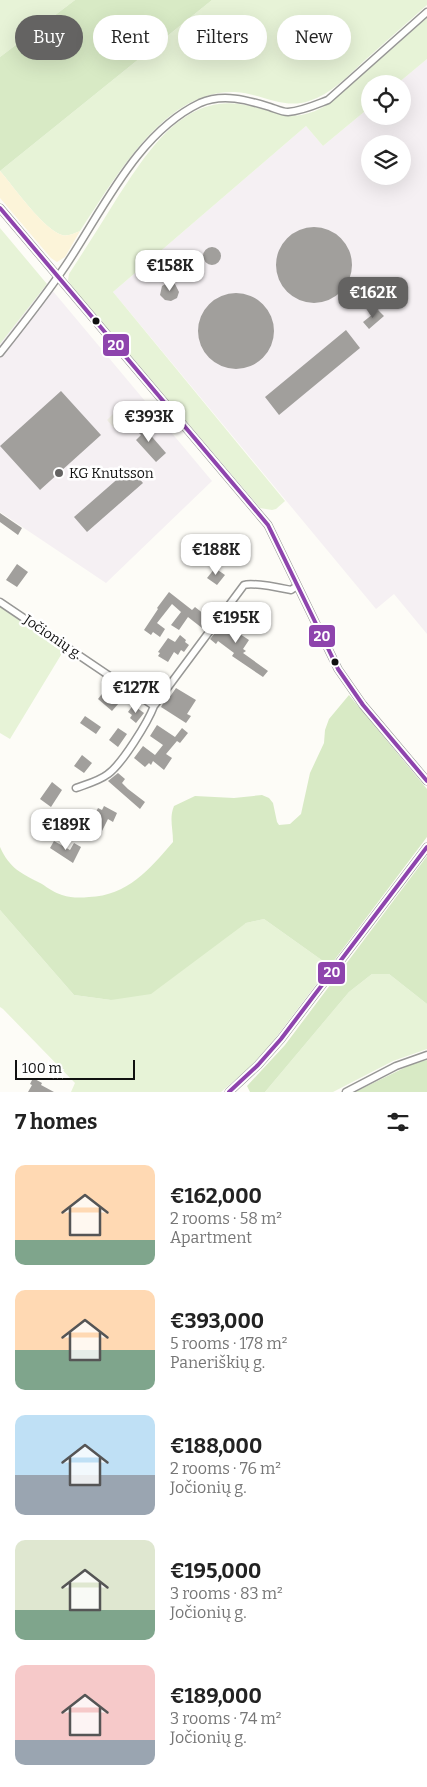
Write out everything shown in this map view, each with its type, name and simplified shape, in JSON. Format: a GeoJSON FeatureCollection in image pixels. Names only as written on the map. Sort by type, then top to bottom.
{"type":"FeatureCollection","features":[{"type":"Feature","properties":{"kind":"street"},"geometry":{"type":"LineString","coordinates":[[0,352],[58,277],[132,162],[158,134],[181,115],[201,103],[219,99],[240,98],[287,112],[309,108],[328,100],[427,12]]}},
{"type":"Feature","properties":{"kind":"street"},"geometry":{"type":"LineString","coordinates":[[0,208],[268,525],[326,647],[350,688],[427,781]]}},
{"type":"Feature","properties":{"kind":"street"},"geometry":{"type":"LineString","coordinates":[[76,788],[99,780],[116,767],[150,718],[154,706],[244,585],[248,583],[277,586],[291,590],[297,586]]}},
{"type":"Feature","properties":{"kind":"street","name":"Jočionių g."},"geometry":{"type":"LineString","coordinates":[[0,602],[154,706]]}},
{"type":"Feature","properties":{"kind":"street"},"geometry":{"type":"LineString","coordinates":[[229,1092],[258,1065],[281,1039],[427,846]]}},
{"type":"Feature","properties":{"kind":"street"},"geometry":{"type":"LineString","coordinates":[[346,1092],[396,1066],[427,1055]]}},
{"type":"Feature","properties":{"kind":"shaded area"},"geometry":{"type":"Polygon","coordinates":[[[427,59],[427,634],[394,594],[376,609],[113,292],[306,126],[323,146],[361,114],[361,125],[411,125],[411,75],[408,75],[427,59]]]}},
{"type":"Feature","properties":{"kind":"shaded area"},"geometry":{"type":"Polygon","coordinates":[[[47,284],[212,481],[106,583],[0,512],[0,344],[47,284]]]}},
{"type":"Feature","properties":{"kind":"shaded area"},"geometry":{"type":"Polygon","coordinates":[[[124,409],[132,418],[121,428],[114,428],[107,420],[115,412],[118,414],[124,409]]]}},
{"type":"Feature","properties":{"kind":"green space"},"geometry":{"type":"Polygon","coordinates":[[[0,0],[75,0],[55,15],[15,15],[15,46],[0,57],[0,0]]]}},
{"type":"Feature","properties":{"kind":"green space"},"geometry":{"type":"Polygon","coordinates":[[[75,0],[212,0],[193,15],[178,15],[178,27],[168,35],[168,15],[93,15],[93,60],[138,60],[0,171],[0,57],[15,46],[15,60],[83,60],[83,15],[55,15],[75,0]]]}},
{"type":"Feature","properties":{"kind":"green space"},"geometry":{"type":"Polygon","coordinates":[[[212,0],[427,0],[427,5],[339,84],[317,98],[290,104],[235,92],[209,95],[186,105],[164,121],[144,141],[126,163],[80,231],[66,236],[54,231],[46,225],[0,171],[138,60],[168,60],[168,35],[178,27],[178,60],[267,60],[267,15],[193,15],[212,0]]]}},
{"type":"Feature","properties":{"kind":"green space"},"geometry":{"type":"Polygon","coordinates":[[[427,18],[427,59],[408,75],[362,75],[427,18]]]}},
{"type":"Feature","properties":{"kind":"green space"},"geometry":{"type":"Polygon","coordinates":[[[361,76],[361,114],[323,146],[306,126],[113,292],[285,501],[272,510],[260,508],[68,280],[69,274],[137,169],[164,135],[180,121],[198,110],[217,104],[252,106],[294,116],[316,110],[330,103],[361,76]]]}},
{"type":"Feature","properties":{"kind":"green space"},"geometry":{"type":"Polygon","coordinates":[[[0,228],[47,284],[0,344],[0,228]]]}},
{"type":"Feature","properties":{"kind":"green space"},"geometry":{"type":"Polygon","coordinates":[[[0,607],[64,650],[10,739],[0,733],[0,607]]]}},
{"type":"Feature","properties":{"kind":"green space"},"geometry":{"type":"Polygon","coordinates":[[[349,695],[427,789],[427,837],[330,966],[264,919],[246,923],[151,994],[111,1000],[74,995],[0,910],[0,847],[12,865],[54,892],[65,896],[86,897],[115,892],[137,879],[156,862],[173,842],[171,819],[174,806],[195,796],[234,798],[262,795],[269,798],[273,803],[279,825],[290,824],[301,814],[310,773],[324,743],[325,730],[329,719],[349,695]]]}},
{"type":"Feature","properties":{"kind":"green space"},"geometry":{"type":"Polygon","coordinates":[[[427,856],[427,1004],[389,974],[372,974],[349,992],[265,1092],[250,1092],[247,1086],[285,1045],[427,856]]]}},
{"type":"Feature","properties":{"kind":"green space"},"geometry":{"type":"Polygon","coordinates":[[[0,910],[74,995],[111,1000],[246,923],[264,919],[330,966],[271,1044],[247,1070],[221,1092],[71,1092],[75,1083],[0,1007],[0,910]]]}},
{"type":"Feature","properties":{"kind":"green space"},"geometry":{"type":"Polygon","coordinates":[[[372,974],[389,974],[427,1004],[427,1049],[393,1061],[333,1092],[265,1092],[349,992],[372,974]]]}},
{"type":"Feature","properties":{"kind":"green space"},"geometry":{"type":"Polygon","coordinates":[[[427,1060],[427,1092],[355,1092],[412,1064],[427,1060]]]}},
{"type":"Feature","properties":{"kind":"sand"},"geometry":{"type":"Polygon","coordinates":[[[0,171],[46,225],[54,231],[66,236],[80,231],[65,257],[57,262],[51,258],[0,198],[0,171]]]}},
{"type":"Feature","properties":{"kind":"building"},"geometry":{"type":"Polygon","coordinates":[[[322,227],[335,233],[346,244],[352,257],[350,280],[335,297],[322,303],[306,303],[293,297],[278,280],[276,257],[282,244],[299,229],[322,227]]]}},
{"type":"Feature","properties":{"kind":"building"},"geometry":{"type":"Polygon","coordinates":[[[208,247],[216,247],[221,252],[219,263],[208,265],[203,260],[203,252],[208,247]]]}},
{"type":"Feature","properties":{"kind":"building"},"geometry":{"type":"Polygon","coordinates":[[[191,258],[197,266],[181,280],[174,272],[191,258]]]}},
{"type":"Feature","properties":{"kind":"building"},"geometry":{"type":"Polygon","coordinates":[[[174,282],[179,292],[177,298],[171,301],[165,300],[160,295],[162,286],[174,282]]]}},
{"type":"Feature","properties":{"kind":"building"},"geometry":{"type":"Polygon","coordinates":[[[244,293],[257,299],[268,310],[274,323],[272,346],[257,363],[244,369],[228,369],[215,363],[200,346],[198,323],[204,310],[221,295],[244,293]]]}},
{"type":"Feature","properties":{"kind":"building"},"geometry":{"type":"Polygon","coordinates":[[[378,310],[384,316],[369,329],[363,322],[378,310]]]}},
{"type":"Feature","properties":{"kind":"building"},"geometry":{"type":"Polygon","coordinates":[[[346,330],[360,348],[279,415],[265,397],[346,330]]]}},
{"type":"Feature","properties":{"kind":"building"},"geometry":{"type":"Polygon","coordinates":[[[61,391],[101,435],[40,490],[0,446],[61,391]]]}},
{"type":"Feature","properties":{"kind":"building"},"geometry":{"type":"Polygon","coordinates":[[[142,423],[166,453],[156,462],[136,440],[141,435],[135,429],[142,423]]]}},
{"type":"Feature","properties":{"kind":"building"},"geometry":{"type":"Polygon","coordinates":[[[130,468],[143,483],[87,532],[74,517],[130,468]]]}},
{"type":"Feature","properties":{"kind":"building"},"geometry":{"type":"Polygon","coordinates":[[[0,513],[22,528],[18,535],[0,522],[0,513]]]}},
{"type":"Feature","properties":{"kind":"building"},"geometry":{"type":"Polygon","coordinates":[[[17,564],[28,572],[17,587],[6,580],[17,564]]]}},
{"type":"Feature","properties":{"kind":"building"},"geometry":{"type":"Polygon","coordinates":[[[215,568],[225,575],[217,585],[207,578],[215,568]]]}},
{"type":"Feature","properties":{"kind":"building"},"geometry":{"type":"Polygon","coordinates":[[[169,592],[192,610],[195,607],[209,618],[202,628],[188,617],[179,630],[171,625],[181,612],[172,604],[157,623],[165,629],[160,637],[153,632],[151,635],[144,630],[169,592]]]}},
{"type":"Feature","properties":{"kind":"building"},"geometry":{"type":"Polygon","coordinates":[[[233,615],[241,621],[234,630],[249,640],[243,649],[246,651],[243,653],[268,671],[263,677],[232,656],[234,653],[218,641],[216,644],[210,639],[222,624],[224,626],[233,615]]]}},
{"type":"Feature","properties":{"kind":"building"},"geometry":{"type":"Polygon","coordinates":[[[180,635],[189,645],[184,652],[181,650],[178,655],[174,652],[168,662],[158,656],[160,653],[158,652],[168,638],[175,642],[180,635]]]}},
{"type":"Feature","properties":{"kind":"building"},"geometry":{"type":"Polygon","coordinates":[[[176,688],[196,700],[187,714],[191,716],[186,723],[161,707],[176,688]]]}},
{"type":"Feature","properties":{"kind":"building"},"geometry":{"type":"Polygon","coordinates":[[[104,691],[119,703],[112,711],[98,699],[104,691]]]}},
{"type":"Feature","properties":{"kind":"building"},"geometry":{"type":"Polygon","coordinates":[[[133,705],[144,713],[136,723],[130,718],[132,715],[128,712],[133,705]]]}},
{"type":"Feature","properties":{"kind":"building"},"geometry":{"type":"Polygon","coordinates":[[[85,716],[101,727],[96,734],[80,723],[85,716]]]}},
{"type":"Feature","properties":{"kind":"building"},"geometry":{"type":"Polygon","coordinates":[[[157,725],[175,737],[182,728],[188,733],[180,743],[177,741],[166,754],[172,758],[164,770],[153,761],[151,765],[149,763],[145,767],[134,758],[143,746],[155,755],[163,745],[150,736],[157,725]]]}},
{"type":"Feature","properties":{"kind":"building"},"geometry":{"type":"Polygon","coordinates":[[[118,728],[127,734],[118,747],[109,740],[118,728]]]}},
{"type":"Feature","properties":{"kind":"building"},"geometry":{"type":"Polygon","coordinates":[[[82,755],[92,763],[84,773],[74,766],[82,755]]]}},
{"type":"Feature","properties":{"kind":"building"},"geometry":{"type":"Polygon","coordinates":[[[118,773],[125,779],[122,783],[145,802],[140,809],[108,781],[118,773]]]}},
{"type":"Feature","properties":{"kind":"building"},"geometry":{"type":"Polygon","coordinates":[[[52,782],[62,790],[51,807],[40,799],[52,782]]]}},
{"type":"Feature","properties":{"kind":"building"},"geometry":{"type":"Polygon","coordinates":[[[104,806],[117,813],[113,822],[108,819],[101,833],[93,829],[97,820],[93,818],[98,808],[102,810],[104,806]]]}},
{"type":"Feature","properties":{"kind":"building"},"geometry":{"type":"Polygon","coordinates":[[[54,841],[70,850],[74,843],[81,847],[73,863],[50,848],[54,841]]]}},
{"type":"Feature","properties":{"kind":"building"},"geometry":{"type":"Polygon","coordinates":[[[33,1078],[42,1083],[41,1085],[54,1092],[28,1092],[33,1078]]]}},
{"type":"Feature","properties":{"kind":"transit line","name":"20"},"geometry":{"type":"LineString","coordinates":[[0,208],[268,525],[338,669],[363,705],[427,781]]}},
{"type":"Feature","properties":{"kind":"transit line","name":"20"},"geometry":{"type":"LineString","coordinates":[[229,1092],[258,1065],[281,1039],[427,847]]}},
{"type":"Feature","properties":{"kind":"place","name":"KG Knutsson"},"geometry":{"type":"Point","coordinates":[59,473]}}]}
